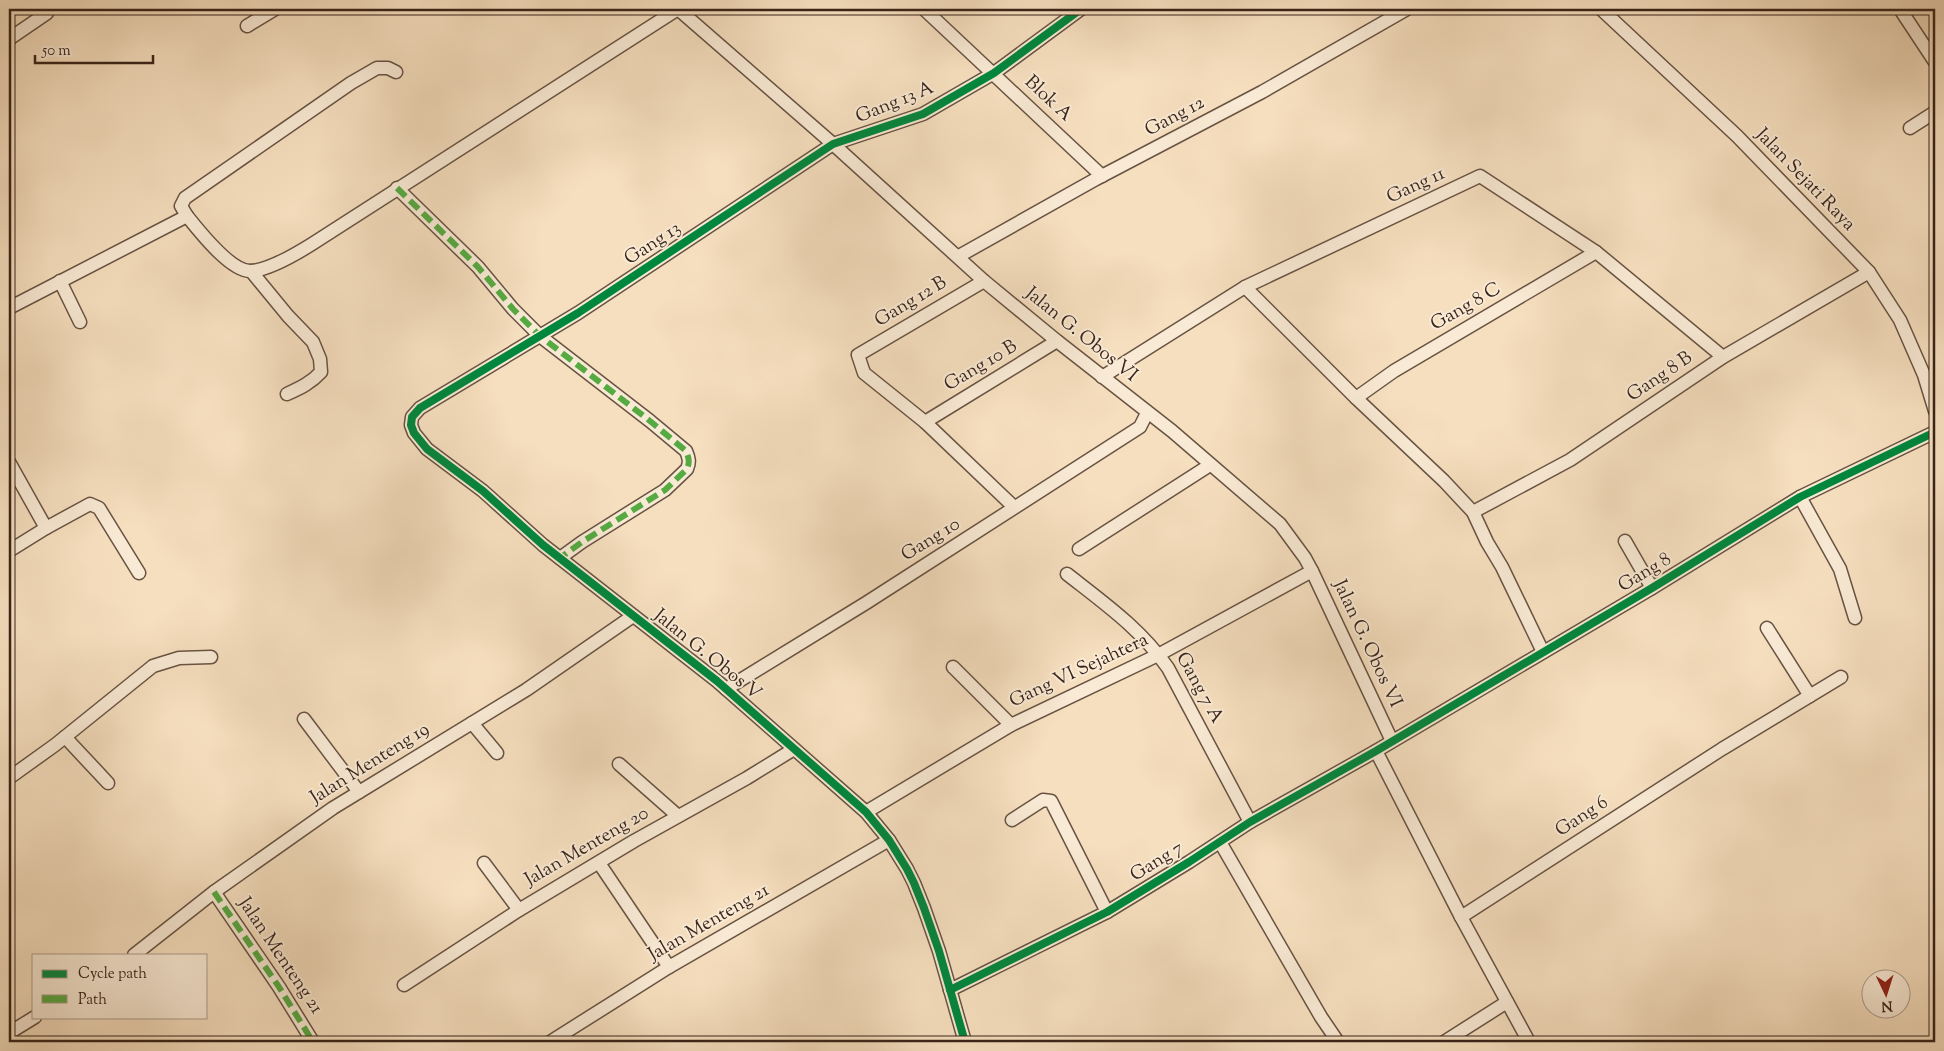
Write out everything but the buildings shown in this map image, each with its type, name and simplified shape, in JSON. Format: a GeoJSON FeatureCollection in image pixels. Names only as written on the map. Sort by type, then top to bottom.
{"type":"FeatureCollection","features":[{"type":"Feature","properties":{"kind":"street"},"geometry":{"type":"LineString","coordinates":[[248,26],[275,9]]}},
{"type":"Feature","properties":{"kind":"street"},"geometry":{"type":"LineString","coordinates":[[396,72],[388,68],[378,68],[338,91],[254,148],[184,198],[181,206],[187,216],[230,262],[246,270],[265,268],[299,252],[678,9]]}},
{"type":"Feature","properties":{"kind":"street","name":"Jalan G. Obos VI"},"geometry":{"type":"LineString","coordinates":[[678,9],[834,144],[984,280],[1280,524],[1312,571],[1392,741]]}},
{"type":"Feature","properties":{"kind":"street","name":"Blok A"},"geometry":{"type":"LineString","coordinates":[[924,9],[1102,176]]}},
{"type":"Feature","properties":{"kind":"street","name":"Gang 13 A"},"geometry":{"type":"LineString","coordinates":[[834,144],[923,114],[994,73],[1081,9]]}},
{"type":"Feature","properties":{"kind":"street","name":"Gang 12"},"geometry":{"type":"LineString","coordinates":[[959,256],[1102,176],[1262,92],[1406,9]]}},
{"type":"Feature","properties":{"kind":"street","name":"Jalan Sejati Raya"},"geometry":{"type":"LineString","coordinates":[[1602,9],[1737,136],[1877,281],[1900,320],[1924,375],[1935,410]]}},
{"type":"Feature","properties":{"kind":"street"},"geometry":{"type":"LineString","coordinates":[[1900,9],[1935,62]]}},
{"type":"Feature","properties":{"kind":"street"},"geometry":{"type":"LineString","coordinates":[[9,39],[47,13]]}},
{"type":"Feature","properties":{"kind":"street"},"geometry":{"type":"LineString","coordinates":[[1910,128],[1935,112]]}},
{"type":"Feature","properties":{"kind":"street","name":"Gang 13"},"geometry":{"type":"LineString","coordinates":[[488,366],[578,313],[834,144]]}},
{"type":"Feature","properties":{"kind":"street","name":"Gang 11"},"geometry":{"type":"LineString","coordinates":[[1102,377],[1245,287],[1480,176],[1596,252],[1723,357]]}},
{"type":"Feature","properties":{"kind":"street"},"geometry":{"type":"LineString","coordinates":[[398,188],[478,267],[513,309],[540,336],[650,421],[686,452],[690,459],[688,469],[665,490],[560,558]]}},
{"type":"Feature","properties":{"kind":"street"},"geometry":{"type":"LineString","coordinates":[[9,308],[187,216]]}},
{"type":"Feature","properties":{"kind":"street","name":"Gang 8 C"},"geometry":{"type":"LineString","coordinates":[[1356,398],[1394,371],[1596,252]]}},
{"type":"Feature","properties":{"kind":"street"},"geometry":{"type":"LineString","coordinates":[[251,270],[288,316],[313,342],[320,359],[321,372],[315,379],[287,394]]}},
{"type":"Feature","properties":{"kind":"street","name":"Gang 8 B"},"geometry":{"type":"LineString","coordinates":[[1473,512],[1570,460],[1723,357],[1869,272]]}},
{"type":"Feature","properties":{"kind":"street","name":"Gang 12 B"},"geometry":{"type":"LineString","coordinates":[[925,422],[864,373],[858,355],[984,280]]}},
{"type":"Feature","properties":{"kind":"street"},"geometry":{"type":"LineString","coordinates":[[60,281],[80,322]]}},
{"type":"Feature","properties":{"kind":"street"},"geometry":{"type":"LineString","coordinates":[[1245,287],[1356,398],[1444,481],[1473,512],[1543,652]]}},
{"type":"Feature","properties":{"kind":"street","name":"Gang 10 B"},"geometry":{"type":"LineString","coordinates":[[925,422],[1057,341]]}},
{"type":"Feature","properties":{"kind":"street","name":"Jalan G. Obos V"},"geometry":{"type":"LineString","coordinates":[[488,366],[414,413],[411,425],[414,433],[427,449],[483,491],[543,545],[726,689],[866,812],[889,840],[907,869],[924,908],[965,1042]]}},
{"type":"Feature","properties":{"kind":"street","name":"Gang 10"},"geometry":{"type":"LineString","coordinates":[[726,689],[866,603],[1140,427],[1147,413]]}},
{"type":"Feature","properties":{"kind":"street"},"geometry":{"type":"LineString","coordinates":[[925,422],[1014,507]]}},
{"type":"Feature","properties":{"kind":"street","name":"Gang 8"},"geometry":{"type":"LineString","coordinates":[[1376,751],[1800,498],[1935,432]]}},
{"type":"Feature","properties":{"kind":"street"},"geometry":{"type":"LineString","coordinates":[[9,462],[46,528]]}},
{"type":"Feature","properties":{"kind":"street"},"geometry":{"type":"LineString","coordinates":[[1079,549],[1210,465]]}},
{"type":"Feature","properties":{"kind":"street"},"geometry":{"type":"LineString","coordinates":[[1800,498],[1840,569],[1855,618]]}},
{"type":"Feature","properties":{"kind":"street"},"geometry":{"type":"LineString","coordinates":[[9,551],[87,505],[95,506],[99,508],[139,573]]}},
{"type":"Feature","properties":{"kind":"street"},"geometry":{"type":"LineString","coordinates":[[1625,541],[1652,588]]}},
{"type":"Feature","properties":{"kind":"street","name":"Gang VI Sejahtera"},"geometry":{"type":"LineString","coordinates":[[866,812],[1011,724],[1158,654],[1312,571]]}},
{"type":"Feature","properties":{"kind":"street","name":"Gang 7 A"},"geometry":{"type":"LineString","coordinates":[[1067,574],[1135,628],[1158,654],[1168,668],[1250,822]]}},
{"type":"Feature","properties":{"kind":"street","name":"Jalan Menteng 19"},"geometry":{"type":"LineString","coordinates":[[135,954],[214,892],[333,808],[526,690],[633,616]]}},
{"type":"Feature","properties":{"kind":"street"},"geometry":{"type":"LineString","coordinates":[[1767,628],[1810,696]]}},
{"type":"Feature","properties":{"kind":"street"},"geometry":{"type":"LineString","coordinates":[[9,778],[65,737],[153,666],[179,658],[211,658]]}},
{"type":"Feature","properties":{"kind":"street"},"geometry":{"type":"LineString","coordinates":[[953,667],[1011,724]]}},
{"type":"Feature","properties":{"kind":"street","name":"Gang 6"},"geometry":{"type":"LineString","coordinates":[[1461,917],[1722,749],[1841,677]]}},
{"type":"Feature","properties":{"kind":"street"},"geometry":{"type":"LineString","coordinates":[[304,719],[359,792]]}},
{"type":"Feature","properties":{"kind":"street"},"geometry":{"type":"LineString","coordinates":[[472,724],[497,753]]}},
{"type":"Feature","properties":{"kind":"street"},"geometry":{"type":"LineString","coordinates":[[65,737],[108,784]]}},
{"type":"Feature","properties":{"kind":"street","name":"Jalan Menteng 20"},"geometry":{"type":"LineString","coordinates":[[404,985],[519,910],[794,749]]}},
{"type":"Feature","properties":{"kind":"street"},"geometry":{"type":"LineString","coordinates":[[1376,751],[1461,917],[1529,1042]]}},
{"type":"Feature","properties":{"kind":"street","name":"Gang 7"},"geometry":{"type":"LineString","coordinates":[[950,990],[1107,912],[1250,822],[1376,751]]}},
{"type":"Feature","properties":{"kind":"street"},"geometry":{"type":"LineString","coordinates":[[619,764],[678,816]]}},
{"type":"Feature","properties":{"kind":"street"},"geometry":{"type":"LineString","coordinates":[[1012,820],[1043,800],[1051,802],[1107,912]]}},
{"type":"Feature","properties":{"kind":"street","name":"Jalan Menteng 21"},"geometry":{"type":"LineString","coordinates":[[550,1042],[669,967],[889,840]]}},
{"type":"Feature","properties":{"kind":"street"},"geometry":{"type":"LineString","coordinates":[[1220,842],[1321,1017],[1338,1042]]}},
{"type":"Feature","properties":{"kind":"street"},"geometry":{"type":"LineString","coordinates":[[484,862],[519,910]]}},
{"type":"Feature","properties":{"kind":"street"},"geometry":{"type":"LineString","coordinates":[[598,863],[669,967]]}},
{"type":"Feature","properties":{"kind":"street","name":"Jalan Menteng 21"},"geometry":{"type":"LineString","coordinates":[[214,892],[279,987],[313,1042]]}},
{"type":"Feature","properties":{"kind":"street"},"geometry":{"type":"LineString","coordinates":[[1444,1042],[1507,1002]]}},
{"type":"Feature","properties":{"kind":"street"},"geometry":{"type":"LineString","coordinates":[[9,1033],[33,1018]]}},
{"type":"Feature","properties":{"kind":"marked path"},"geometry":{"type":"LineString","coordinates":[[397,188],[478,267],[513,309],[540,336],[686,451],[689,460],[687,469],[665,490],[560,558]]}},
{"type":"Feature","properties":{"kind":"marked path"},"geometry":{"type":"LineString","coordinates":[[214,892],[279,987],[313,1042]]}},
{"type":"Feature","properties":{"kind":"cycle path"},"geometry":{"type":"LineString","coordinates":[[965,1042],[939,951],[914,883],[889,840],[866,812],[717,681],[543,545],[483,491],[427,449],[414,433],[411,425],[412,417],[420,408],[578,313],[833,144],[923,114],[994,73],[1081,9]]}},
{"type":"Feature","properties":{"kind":"cycle path"},"geometry":{"type":"LineString","coordinates":[[950,990],[1107,912],[1250,822],[1376,751],[1652,588],[1800,497],[1935,432]]}}]}
